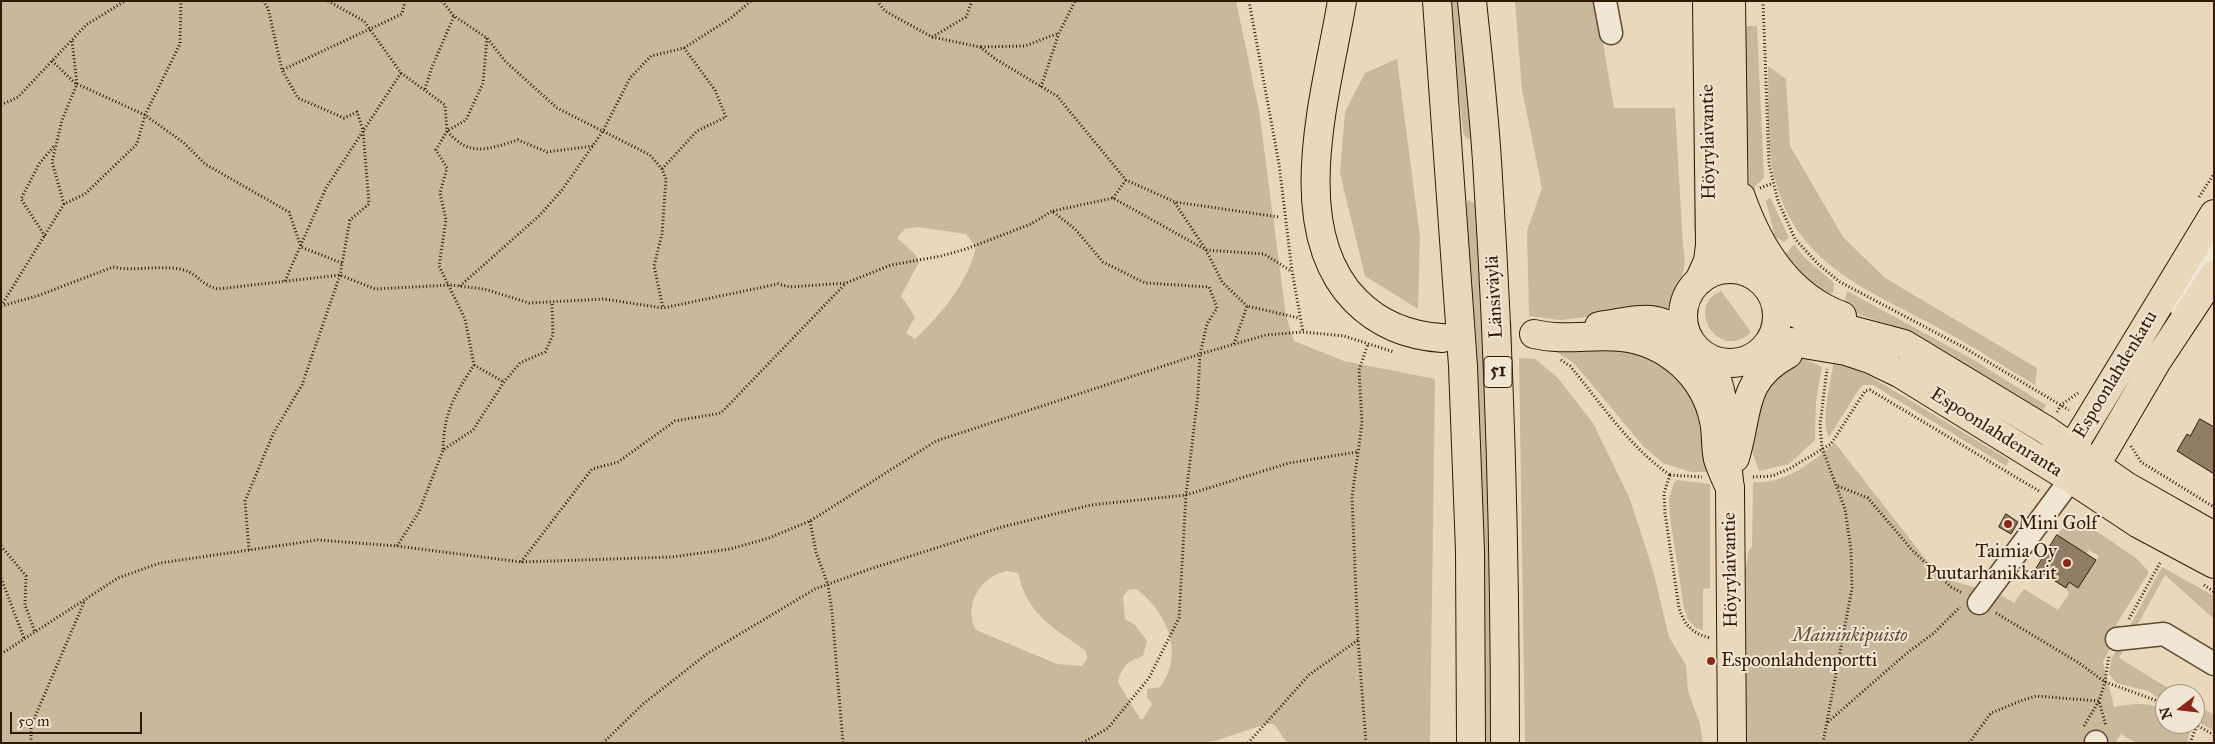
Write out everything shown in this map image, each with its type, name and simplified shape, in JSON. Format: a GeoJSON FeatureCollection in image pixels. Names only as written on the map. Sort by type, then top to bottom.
{"type":"FeatureCollection","features":[{"type":"Feature","properties":{"kind":"main road"},"geometry":{"type":"LineString","coordinates":[[1342,1],[1322,114],[1315,185],[1317,218],[1322,241],[1338,279],[1363,308],[1396,328],[1425,337],[1442,338]]}},
{"type":"Feature","properties":{"kind":"main road","name":"Länsiväylä"},"geometry":{"type":"LineString","coordinates":[[1437,1],[1463,366],[1470,551],[1471,743]]}},
{"type":"Feature","properties":{"kind":"main road","name":"Länsiväylä"},"geometry":{"type":"LineString","coordinates":[[1472,1],[1488,176],[1498,366],[1505,553],[1505,743]]}},
{"type":"Feature","properties":{"kind":"main road","name":"Höyrylaivantie"},"geometry":{"type":"LineString","coordinates":[[1698,281],[1708,261],[1710,245],[1707,1]]}},
{"type":"Feature","properties":{"kind":"main road","name":"Höyrylaivantie"},"geometry":{"type":"LineString","coordinates":[[1731,1],[1732,174],[1737,254],[1749,273]]}},
{"type":"Feature","properties":{"kind":"main road","name":"Höyrylaivantie"},"geometry":{"type":"LineString","coordinates":[[1732,174],[1759,241],[1777,269],[1797,290],[1826,310],[1880,330],[1904,344]]}},
{"type":"Feature","properties":{"kind":"main road","name":"Espoonlahdenkatu"},"geometry":{"type":"LineString","coordinates":[[2071,479],[2072,448],[2214,214]]}},
{"type":"Feature","properties":{"kind":"main road"},"geometry":{"type":"LineString","coordinates":[[1695,345],[1683,322],[1684,307],[1689,293],[1698,281],[1722,270],[1736,269],[1749,273],[1759,279],[1774,297],[1777,310],[1777,324],[1773,337],[1761,352],[1747,360],[1724,363],[1695,345],[1666,322],[1643,318],[1526,335],[1554,338],[1622,337],[1660,347],[1672,354],[1698,382],[1707,400],[1714,421],[1718,459],[1739,474]]}},
{"type":"Feature","properties":{"kind":"main road","name":"Espoonlahdenkatu"},"geometry":{"type":"LineString","coordinates":[[2071,479],[2096,465],[2157,361],[2214,275]]}},
{"type":"Feature","properties":{"kind":"main road","name":"Espoonlahdenranta"},"geometry":{"type":"LineString","coordinates":[[1774,297],[1788,310],[1806,318],[1904,344],[2026,417],[2140,494],[2214,536]]}},
{"type":"Feature","properties":{"kind":"main road","name":"Espoonlahdenranta"},"geometry":{"type":"LineString","coordinates":[[1761,352],[1776,343],[1786,342],[1818,355],[1846,351],[1870,359],[1901,374],[2071,479],[2139,524],[2206,573]]}},
{"type":"Feature","properties":{"kind":"main road","name":"Höyrylaivantie"},"geometry":{"type":"LineString","coordinates":[[1695,345],[1712,366],[1718,377],[1723,404],[1725,459],[1739,474]]}},
{"type":"Feature","properties":{"kind":"main road","name":"Höyrylaivantie"},"geometry":{"type":"LineString","coordinates":[[1732,743],[1739,474],[1736,404],[1744,374],[1761,352]]}},
{"type":"Feature","properties":{"kind":"main road"},"geometry":{"type":"LineString","coordinates":[[1739,474],[1748,396],[1752,386],[1772,363],[1818,355]]}},
{"type":"Feature","properties":{"kind":"lane"},"geometry":{"type":"LineString","coordinates":[[1605,1],[1611,33]]}},
{"type":"Feature","properties":{"kind":"lane"},"geometry":{"type":"LineString","coordinates":[[2157,361],[2179,305],[2214,248]]}},
{"type":"Feature","properties":{"kind":"lane"},"geometry":{"type":"LineString","coordinates":[[2132,350],[2179,305]]}},
{"type":"Feature","properties":{"kind":"lane"},"geometry":{"type":"LineString","coordinates":[[1971,603],[2071,479]]}},
{"type":"Feature","properties":{"kind":"lane"},"geometry":{"type":"LineString","coordinates":[[2117,639],[2164,634],[2214,664]]}},
{"type":"Feature","properties":{"kind":"path"},"geometry":{"type":"LineString","coordinates":[[1,105],[18,97],[86,25],[125,1]]}},
{"type":"Feature","properties":{"kind":"path"},"geometry":{"type":"LineString","coordinates":[[1,306],[64,204],[85,194],[137,144],[145,115],[180,44],[182,1]]}},
{"type":"Feature","properties":{"kind":"path"},"geometry":{"type":"LineString","coordinates":[[249,550],[245,501],[274,432],[302,385],[340,275],[350,220],[369,204],[363,130],[358,112],[344,118],[298,98],[282,70],[268,8],[263,1]]}},
{"type":"Feature","properties":{"kind":"path"},"geometry":{"type":"LineString","coordinates":[[328,1],[364,21],[401,74],[445,105],[447,131],[459,145],[483,151],[518,140],[547,152],[593,146]]}},
{"type":"Feature","properties":{"kind":"path"},"geometry":{"type":"LineString","coordinates":[[282,70],[402,14],[405,1]]}},
{"type":"Feature","properties":{"kind":"path"},"geometry":{"type":"LineString","coordinates":[[442,1],[454,16],[487,38],[506,62],[557,108],[650,155],[662,169],[666,180],[662,234],[654,266],[663,308]]}},
{"type":"Feature","properties":{"kind":"path"},"geometry":{"type":"LineString","coordinates":[[460,286],[540,215],[562,190],[603,131],[630,78],[651,56],[684,48],[731,18],[751,1]]}},
{"type":"Feature","properties":{"kind":"path"},"geometry":{"type":"LineString","coordinates":[[876,1],[885,12],[932,36],[980,47],[1025,46],[1059,33]]}},
{"type":"Feature","properties":{"kind":"path"},"geometry":{"type":"LineString","coordinates":[[932,36],[966,17],[972,1]]}},
{"type":"Feature","properties":{"kind":"path"},"geometry":{"type":"LineString","coordinates":[[1041,87],[1059,33],[1075,1]]}},
{"type":"Feature","properties":{"kind":"path"},"geometry":{"type":"LineString","coordinates":[[1249,1],[1279,164],[1292,271],[1303,332]]}},
{"type":"Feature","properties":{"kind":"path"},"geometry":{"type":"LineString","coordinates":[[1763,1],[1769,164],[1778,201],[1795,239],[1819,265],[1840,282],[1964,347],[2062,405]]}},
{"type":"Feature","properties":{"kind":"path"},"geometry":{"type":"LineString","coordinates":[[426,90],[432,67],[454,16]]}},
{"type":"Feature","properties":{"kind":"path"},"geometry":{"type":"LineString","coordinates":[[397,546],[418,512],[443,450],[443,425],[454,395],[474,365],[465,319],[450,285],[439,266],[446,220],[440,193],[447,168],[436,150],[447,131],[466,120],[483,83],[487,38]]}},
{"type":"Feature","properties":{"kind":"path"},"geometry":{"type":"LineString","coordinates":[[64,204],[52,162],[62,120],[77,84],[72,41]]}},
{"type":"Feature","properties":{"kind":"path"},"geometry":{"type":"LineString","coordinates":[[980,47],[997,60],[1057,96],[1126,180],[1175,202],[1279,217]]}},
{"type":"Feature","properties":{"kind":"path"},"geometry":{"type":"LineString","coordinates":[[662,169],[697,131],[726,118],[715,90],[684,48]]}},
{"type":"Feature","properties":{"kind":"path"},"geometry":{"type":"LineString","coordinates":[[52,61],[77,84],[145,115],[184,143],[205,164],[289,212],[301,247],[342,263]]}},
{"type":"Feature","properties":{"kind":"path"},"geometry":{"type":"LineString","coordinates":[[285,281],[326,188],[401,74]]}},
{"type":"Feature","properties":{"kind":"path"},"geometry":{"type":"LineString","coordinates":[[45,236],[21,199],[39,164],[57,142]]}},
{"type":"Feature","properties":{"kind":"path"},"geometry":{"type":"LineString","coordinates":[[2206,187],[2214,174]]}},
{"type":"Feature","properties":{"kind":"path"},"geometry":{"type":"LineString","coordinates":[[1113,198],[1126,180]]}},
{"type":"Feature","properties":{"kind":"path"},"geometry":{"type":"LineString","coordinates":[[1,306],[45,294],[113,267],[122,269],[165,267],[186,271],[207,287],[218,289],[340,275],[375,289],[450,285],[484,290],[529,303],[604,299],[663,308],[778,284],[790,287],[846,283],[890,264],[941,256],[966,248],[1031,224],[1052,211],[1113,198],[1206,250],[1264,254],[1292,271]]}},
{"type":"Feature","properties":{"kind":"path"},"geometry":{"type":"LineString","coordinates":[[1175,202],[1206,250],[1222,282],[1247,306],[1299,318]]}},
{"type":"Feature","properties":{"kind":"path"},"geometry":{"type":"LineString","coordinates":[[1052,211],[1076,229],[1103,262],[1145,283],[1209,287],[1217,308],[1207,324],[1200,354],[1198,394],[1186,495],[1179,618],[1149,678],[1108,728],[1082,743]]}},
{"type":"Feature","properties":{"kind":"path"},"geometry":{"type":"LineString","coordinates":[[521,562],[592,469],[618,462],[675,421],[721,413],[846,283]]}},
{"type":"Feature","properties":{"kind":"path"},"geometry":{"type":"LineString","coordinates":[[443,450],[474,430],[504,382],[520,363],[545,352],[553,335],[552,302]]}},
{"type":"Feature","properties":{"kind":"path"},"geometry":{"type":"LineString","coordinates":[[1234,344],[1247,306]]}},
{"type":"Feature","properties":{"kind":"path"},"geometry":{"type":"LineString","coordinates":[[1,654],[118,578],[160,563],[318,540],[397,546],[521,562],[672,557],[720,550],[769,538],[810,521],[936,441],[1234,344],[1266,335],[1303,332],[1344,336],[1397,352]]}},
{"type":"Feature","properties":{"kind":"path"},"geometry":{"type":"LineString","coordinates":[[1366,743],[1358,640],[1352,497],[1362,423],[1359,370],[1368,344]]}},
{"type":"Feature","properties":{"kind":"path"},"geometry":{"type":"LineString","coordinates":[[1553,355],[1570,366],[1634,444],[1655,464],[1670,475],[1704,477]]}},
{"type":"Feature","properties":{"kind":"path"},"geometry":{"type":"LineString","coordinates":[[1818,355],[1822,448],[1845,510],[1851,550],[1852,588],[1823,743]]}},
{"type":"Feature","properties":{"kind":"path"},"geometry":{"type":"LineString","coordinates":[[474,365],[504,382]]}},
{"type":"Feature","properties":{"kind":"path"},"geometry":{"type":"LineString","coordinates":[[1739,474],[1772,476],[1789,469],[1831,444],[1865,391],[1870,390],[2054,501]]}},
{"type":"Feature","properties":{"kind":"path"},"geometry":{"type":"LineString","coordinates":[[2133,448],[2141,462],[2214,507]]}},
{"type":"Feature","properties":{"kind":"path"},"geometry":{"type":"LineString","coordinates":[[602,743],[643,704],[708,653],[815,589],[1002,527],[1092,505],[1186,495],[1289,463],[1357,452]]}},
{"type":"Feature","properties":{"kind":"path"},"geometry":{"type":"LineString","coordinates":[[1670,475],[1664,493],[1665,513],[1680,608],[1684,622],[1695,634],[1711,638]]}},
{"type":"Feature","properties":{"kind":"path"},"geometry":{"type":"LineString","coordinates":[[810,521],[816,552],[828,585],[832,612],[842,743]]}},
{"type":"Feature","properties":{"kind":"path"},"geometry":{"type":"LineString","coordinates":[[1,546],[26,576],[26,605],[35,632]]}},
{"type":"Feature","properties":{"kind":"path"},"geometry":{"type":"LineString","coordinates":[[2153,555],[2169,564]]}},
{"type":"Feature","properties":{"kind":"path"},"geometry":{"type":"LineString","coordinates":[[2206,573],[2214,592]]}},
{"type":"Feature","properties":{"kind":"path"},"geometry":{"type":"LineString","coordinates":[[1,578],[24,638]]}},
{"type":"Feature","properties":{"kind":"path"},"geometry":{"type":"LineString","coordinates":[[31,743],[31,726],[85,599]]}},
{"type":"Feature","properties":{"kind":"path"},"geometry":{"type":"LineString","coordinates":[[1828,722],[1906,653],[1971,603]]}},
{"type":"Feature","properties":{"kind":"path"},"geometry":{"type":"LineString","coordinates":[[1248,743],[1309,675],[1358,640]]}},
{"type":"Feature","properties":{"kind":"path"},"geometry":{"type":"LineString","coordinates":[[2090,739],[2105,682]]}},
{"type":"Feature","properties":{"kind":"path"},"geometry":{"type":"LineString","coordinates":[[1968,743],[1991,714],[2023,700],[2036,696],[2099,701]]}},
{"type":"Feature","properties":{"kind":"green space"},"geometry":{"type":"Polygon","coordinates":[[[1,1],[1236,1],[1259,110],[1286,316],[1294,341],[1344,361],[1435,379],[1430,743],[1287,743],[1274,724],[1266,724],[1208,743],[1,743],[1,1]],[[917,227],[905,229],[897,238],[915,254],[919,262],[901,296],[915,317],[906,333],[915,339],[953,297],[967,273],[976,247],[966,234],[917,227]],[[1006,571],[989,579],[976,593],[973,602],[972,621],[976,630],[1057,664],[1082,666],[1087,659],[1086,651],[1043,619],[1035,610],[1022,588],[1018,573],[1006,571]],[[1136,589],[1128,590],[1123,597],[1125,619],[1135,625],[1147,641],[1143,656],[1126,665],[1121,672],[1118,682],[1140,719],[1143,719],[1152,704],[1147,697],[1147,689],[1160,687],[1168,674],[1172,647],[1164,621],[1156,609],[1136,589]]]}},
{"type":"Feature","properties":{"kind":"green space"},"geometry":{"type":"Polygon","coordinates":[[[1450,1],[1461,1],[1473,136],[1467,139],[1463,133],[1450,1]]]}},
{"type":"Feature","properties":{"kind":"green space"},"geometry":{"type":"Polygon","coordinates":[[[1515,1],[1596,1],[1614,108],[1675,108],[1685,263],[1675,295],[1667,309],[1647,306],[1621,308],[1606,315],[1560,320],[1529,316],[1527,231],[1542,188],[1522,90],[1515,1]]]}},
{"type":"Feature","properties":{"kind":"green space"},"geometry":{"type":"Polygon","coordinates":[[[1692,1],[1700,1],[1700,231],[1694,230],[1692,1]]]}},
{"type":"Feature","properties":{"kind":"green space"},"geometry":{"type":"Polygon","coordinates":[[[1744,26],[1757,26],[1764,178],[1755,186],[1755,197],[1751,197],[1749,182],[1744,26]]]}},
{"type":"Feature","properties":{"kind":"green space"},"geometry":{"type":"Polygon","coordinates":[[[1397,59],[1420,237],[1418,309],[1365,276],[1340,173],[1345,112],[1365,73],[1397,59]]]}},
{"type":"Feature","properties":{"kind":"green space"},"geometry":{"type":"Polygon","coordinates":[[[1768,66],[1786,79],[1790,146],[1843,237],[1885,278],[2037,368],[2035,385],[1975,348],[1841,274],[1803,238],[1788,215],[1773,172],[1768,127],[1768,66]]]}},
{"type":"Feature","properties":{"kind":"green space"},"geometry":{"type":"Polygon","coordinates":[[[1770,197],[1789,238],[1784,242],[1775,237],[1766,201],[1770,197]]]}},
{"type":"Feature","properties":{"kind":"green space"},"geometry":{"type":"Polygon","coordinates":[[[1468,200],[1477,204],[1479,235],[1491,546],[1493,743],[1483,743],[1472,311],[1466,204],[1468,200]]]}},
{"type":"Feature","properties":{"kind":"green space"},"geometry":{"type":"Polygon","coordinates":[[[1794,244],[1805,258],[1834,283],[1833,293],[1817,294],[1781,250],[1787,253],[1794,244]]]}},
{"type":"Feature","properties":{"kind":"green space"},"geometry":{"type":"Polygon","coordinates":[[[1721,291],[1751,332],[1739,340],[1728,341],[1718,337],[1710,329],[1706,319],[1706,308],[1710,298],[1721,291]]]}},
{"type":"Feature","properties":{"kind":"green space"},"geometry":{"type":"Polygon","coordinates":[[[1847,291],[1972,359],[2046,405],[2038,418],[1889,325],[1843,309],[1847,291]]]}},
{"type":"Feature","properties":{"kind":"green space"},"geometry":{"type":"Polygon","coordinates":[[[1585,345],[1655,355],[1697,397],[1711,472],[1691,472],[1663,463],[1643,446],[1574,363],[1550,348],[1585,345]]]}},
{"type":"Feature","properties":{"kind":"green space"},"geometry":{"type":"Polygon","coordinates":[[[1519,358],[1535,359],[1557,377],[1593,423],[1630,499],[1654,574],[1669,637],[1686,665],[1688,691],[1700,724],[1703,743],[1525,743],[1519,358]]]}},
{"type":"Feature","properties":{"kind":"green space"},"geometry":{"type":"Polygon","coordinates":[[[1804,358],[1822,367],[1816,401],[1815,440],[1789,464],[1759,471],[1751,448],[1760,394],[1794,361],[1804,358]]]}},
{"type":"Feature","properties":{"kind":"green space"},"geometry":{"type":"Polygon","coordinates":[[[1834,361],[1868,375],[2009,460],[2006,466],[1873,385],[1863,385],[1859,389],[1829,437],[1826,411],[1834,361]]]}},
{"type":"Feature","properties":{"kind":"green space","name":"Maininkipuisto"},"geometry":{"type":"Polygon","coordinates":[[[1835,443],[1927,561],[1949,580],[2001,595],[2014,603],[2024,589],[2058,610],[2069,594],[2066,588],[2069,582],[2078,588],[2099,556],[2089,550],[2086,554],[2057,535],[2074,516],[2136,558],[2149,572],[2116,625],[2120,628],[2103,662],[2114,707],[2141,704],[2155,707],[2155,734],[2189,734],[2187,743],[2136,743],[2121,734],[2115,743],[1744,743],[1742,587],[1749,550],[1752,547],[1753,482],[1777,480],[1807,465],[1835,443]]]}},
{"type":"Feature","properties":{"kind":"green space"},"geometry":{"type":"Polygon","coordinates":[[[1678,480],[1710,484],[1710,588],[1703,589],[1703,630],[1696,628],[1688,620],[1684,608],[1669,499],[1674,482],[1678,480]]]}},
{"type":"Feature","properties":{"kind":"green space"},"geometry":{"type":"Polygon","coordinates":[[[2162,567],[2214,596],[2214,619],[2165,575],[2119,658],[2162,684],[2155,684],[2155,696],[2148,691],[2116,683],[2109,674],[2111,660],[2162,567]]]}},
{"type":"Feature","properties":{"kind":"green space"},"geometry":{"type":"Polygon","coordinates":[[[2205,710],[2214,715],[2214,731],[2205,726],[2205,710]]]}},
{"type":"Feature","properties":{"kind":"building"},"geometry":{"type":"Polygon","coordinates":[[[2200,419],[2214,427],[2214,474],[2177,451],[2187,434],[2190,436],[2200,419]]]}},
{"type":"Feature","properties":{"kind":"building","name":"Mini Golf"},"geometry":{"type":"Polygon","coordinates":[[[2006,514],[2018,522],[2011,534],[1999,527],[2006,514]]]}},
{"type":"Feature","properties":{"kind":"building","name":"Taimia Oy Puutarhanikkarit"},"geometry":{"type":"Polygon","coordinates":[[[2057,535],[2096,560],[2078,588],[2069,582],[2066,588],[2036,569],[2057,535]]]}},
{"type":"Feature","properties":{"kind":"tunnel"},"geometry":{"type":"LineString","coordinates":[[1442,338],[1519,336]]}},
{"type":"Feature","properties":{"kind":"place","name":"Mini Golf"},"geometry":{"type":"Point","coordinates":[2008,524]}},
{"type":"Feature","properties":{"kind":"place","name":"Taimia Oy Puutarhanikkarit"},"geometry":{"type":"Point","coordinates":[2067,563]}},
{"type":"Feature","properties":{"kind":"place","name":"Espoonlahdenportti"},"geometry":{"type":"Point","coordinates":[1711,661]}}]}
